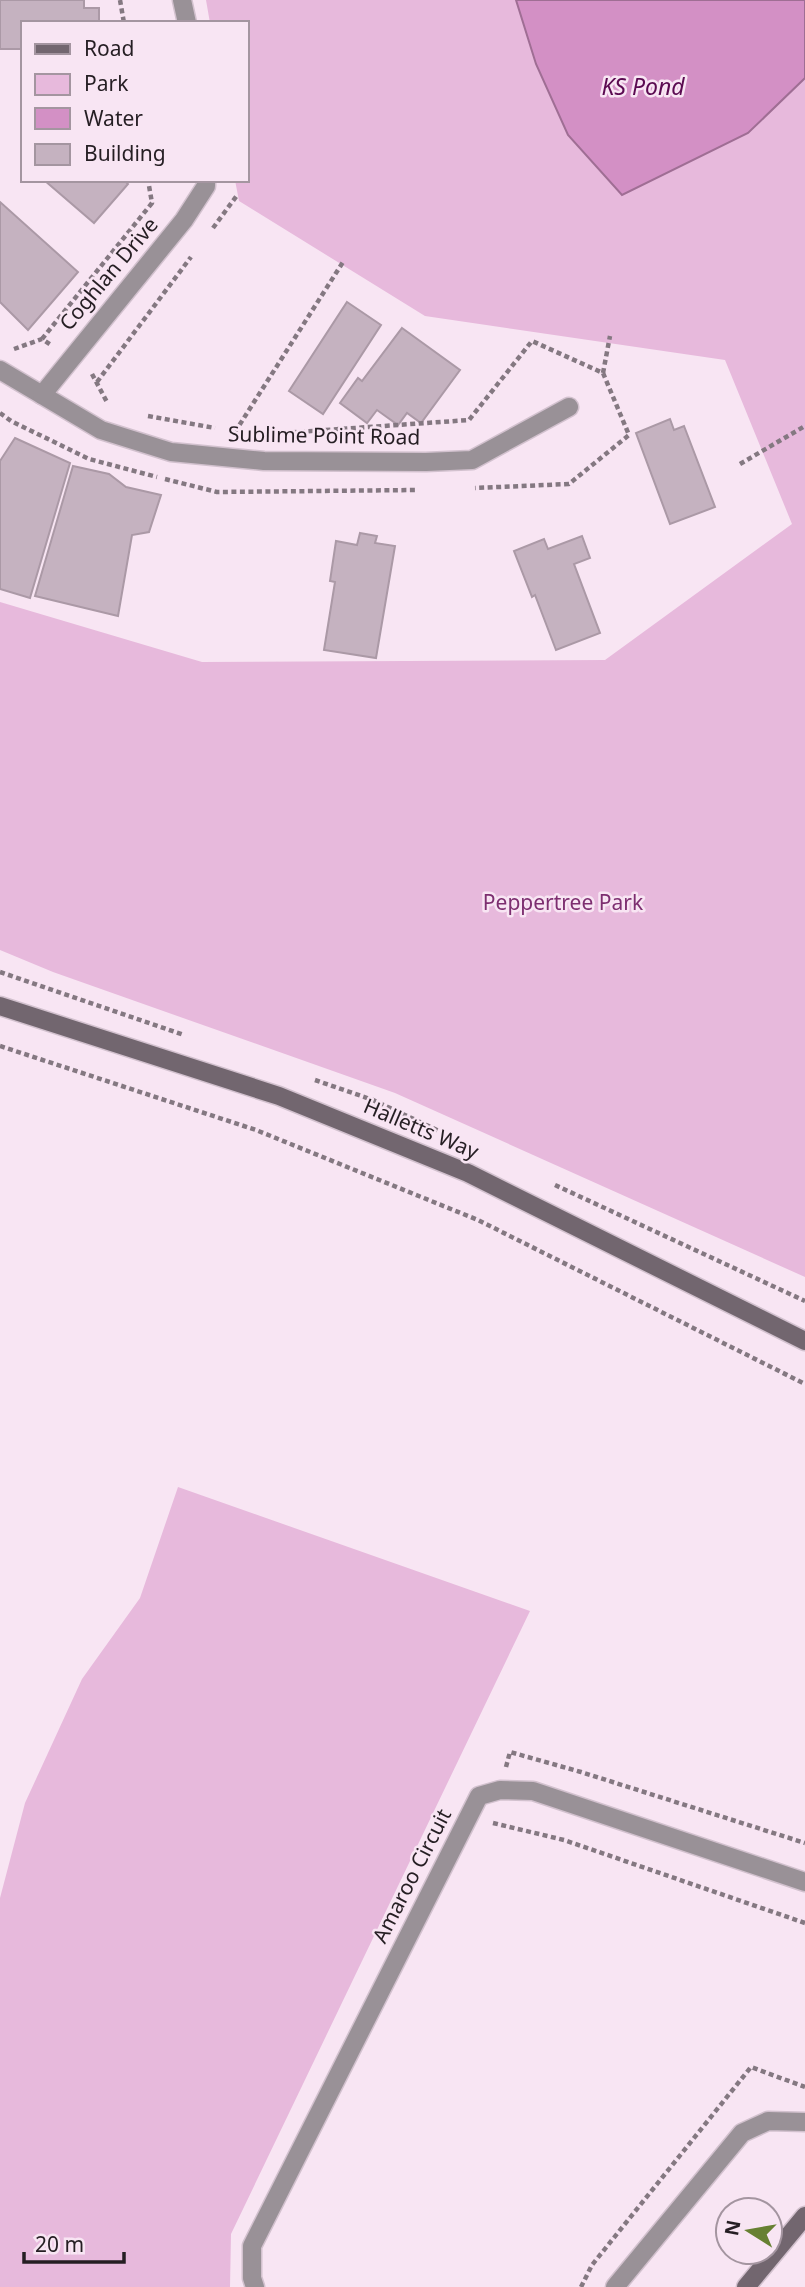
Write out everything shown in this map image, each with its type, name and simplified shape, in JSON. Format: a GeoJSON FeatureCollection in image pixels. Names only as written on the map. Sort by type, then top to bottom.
{"type":"FeatureCollection","features":[{"type":"Feature","properties":{"kind":"street"},"geometry":{"type":"LineString","coordinates":[[183,0],[187,21]]}},
{"type":"Feature","properties":{"kind":"street","name":"Coghlan Drive"},"geometry":{"type":"LineString","coordinates":[[41,395],[184,220],[206,182]]}},
{"type":"Feature","properties":{"kind":"street","name":"Sublime Point Road"},"geometry":{"type":"LineString","coordinates":[[0,370],[101,430],[171,452],[264,461],[472,460],[569,407]]}},
{"type":"Feature","properties":{"kind":"street","name":"Halletts Way"},"geometry":{"type":"LineString","coordinates":[[0,1006],[279,1096],[456,1168],[805,1341]]}},
{"type":"Feature","properties":{"kind":"street","name":"Amaroo Circuit"},"geometry":{"type":"LineString","coordinates":[[255,2287],[252,2278],[252,2246],[479,1796],[500,1790],[533,1791],[805,1882]]}},
{"type":"Feature","properties":{"kind":"street"},"geometry":{"type":"LineString","coordinates":[[615,2287],[743,2133],[768,2121],[805,2122]]}},
{"type":"Feature","properties":{"kind":"street"},"geometry":{"type":"LineString","coordinates":[[746,2287],[805,2216]]}},
{"type":"Feature","properties":{"kind":"path"},"geometry":{"type":"LineString","coordinates":[[120,0],[124,21]]}},
{"type":"Feature","properties":{"kind":"path"},"geometry":{"type":"LineString","coordinates":[[6,352],[42,339],[152,204],[148,182]]}},
{"type":"Feature","properties":{"kind":"path"},"geometry":{"type":"LineString","coordinates":[[208,234],[238,194]]}},
{"type":"Feature","properties":{"kind":"path"},"geometry":{"type":"LineString","coordinates":[[97,382],[191,256]]}},
{"type":"Feature","properties":{"kind":"path"},"geometry":{"type":"LineString","coordinates":[[246,432],[235,432],[343,262]]}},
{"type":"Feature","properties":{"kind":"path"},"geometry":{"type":"LineString","coordinates":[[603,373],[610,336]]}},
{"type":"Feature","properties":{"kind":"path"},"geometry":{"type":"LineString","coordinates":[[42,339],[90,371],[111,408]]}},
{"type":"Feature","properties":{"kind":"path"},"geometry":{"type":"LineString","coordinates":[[282,433],[469,420],[532,341]]}},
{"type":"Feature","properties":{"kind":"path"},"geometry":{"type":"LineString","coordinates":[[138,414],[221,429]]}},
{"type":"Feature","properties":{"kind":"path"},"geometry":{"type":"LineString","coordinates":[[740,464],[805,426]]}},
{"type":"Feature","properties":{"kind":"path"},"geometry":{"type":"LineString","coordinates":[[0,1046],[256,1130],[478,1220],[805,1384]]}},
{"type":"Feature","properties":{"kind":"path"},"geometry":{"type":"LineString","coordinates":[[487,1832],[492,1822],[565,1840],[805,1923]]}},
{"type":"Feature","properties":{"kind":"path"},"geometry":{"type":"LineString","coordinates":[[580,2287],[592,2265],[751,2067],[805,2087]]}},
{"type":"Feature","properties":{"kind":"green space","name":"Peppertree Park"},"geometry":{"type":"Polygon","coordinates":[[[206,0],[805,0],[805,1277],[395,1093],[53,972],[0,950],[0,602],[202,662],[605,660],[792,524],[725,360],[425,316],[239,201],[235,182],[248,182],[248,21],[210,21],[206,0]]]}},
{"type":"Feature","properties":{"kind":"green space"},"geometry":{"type":"Polygon","coordinates":[[[178,1487],[530,1611],[231,2234],[230,2287],[0,2287],[0,1898],[25,1803],[82,1679],[140,1598],[178,1487]]]}},
{"type":"Feature","properties":{"kind":"water","name":"KS Pond"},"geometry":{"type":"Polygon","coordinates":[[[516,0],[805,0],[805,78],[748,133],[622,195],[568,135],[536,64],[516,0]]]}},
{"type":"Feature","properties":{"kind":"building"},"geometry":{"type":"Polygon","coordinates":[[[0,0],[84,0],[84,8],[99,8],[99,21],[21,21],[21,49],[0,49],[0,0]]]}},
{"type":"Feature","properties":{"kind":"building"},"geometry":{"type":"Polygon","coordinates":[[[46,182],[126,182],[128,184],[94,223],[46,182]]]}},
{"type":"Feature","properties":{"kind":"building"},"geometry":{"type":"Polygon","coordinates":[[[0,202],[78,272],[28,330],[0,302],[0,202]]]}},
{"type":"Feature","properties":{"kind":"building"},"geometry":{"type":"Polygon","coordinates":[[[347,302],[381,325],[323,414],[289,391],[347,302]]]}},
{"type":"Feature","properties":{"kind":"building"},"geometry":{"type":"Polygon","coordinates":[[[402,328],[460,370],[421,423],[407,413],[398,425],[377,410],[367,423],[340,403],[358,378],[362,381],[402,328]]]}},
{"type":"Feature","properties":{"kind":"building"},"geometry":{"type":"Polygon","coordinates":[[[670,419],[674,430],[684,426],[715,507],[670,524],[636,433],[670,419]]]}},
{"type":"Feature","properties":{"kind":"building"},"geometry":{"type":"Polygon","coordinates":[[[15,438],[70,463],[30,598],[0,589],[0,461],[15,438]]]}},
{"type":"Feature","properties":{"kind":"building"},"geometry":{"type":"Polygon","coordinates":[[[73,466],[109,474],[126,487],[161,495],[149,532],[132,535],[118,616],[35,596],[73,466]]]}},
{"type":"Feature","properties":{"kind":"building"},"geometry":{"type":"Polygon","coordinates":[[[360,533],[377,536],[375,543],[395,546],[376,658],[324,650],[335,582],[330,581],[336,541],[357,545],[360,533]]]}},
{"type":"Feature","properties":{"kind":"building"},"geometry":{"type":"Polygon","coordinates":[[[582,536],[590,558],[574,564],[600,633],[556,650],[535,595],[532,597],[514,551],[544,539],[548,549],[582,536]]]}}]}
